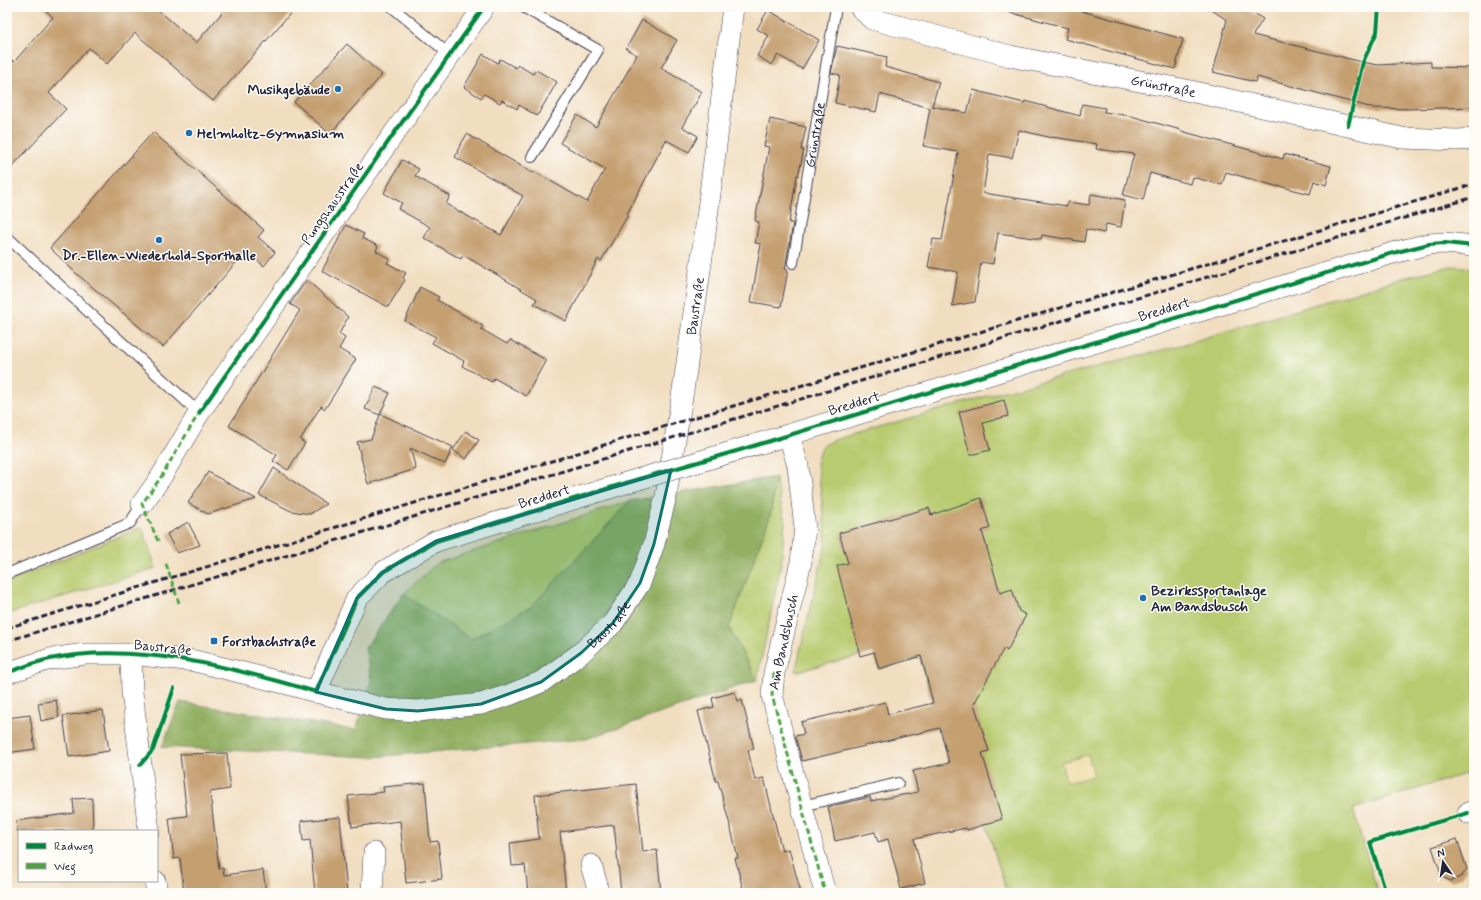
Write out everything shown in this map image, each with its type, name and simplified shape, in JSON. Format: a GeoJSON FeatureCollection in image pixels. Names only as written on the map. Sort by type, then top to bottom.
{"type":"FeatureCollection","features":[{"type":"Feature","properties":{"kind":"street","name":"Pungshausstraße"},"geometry":{"type":"LineString","coordinates":[[142,504],[161,477],[199,413],[484,7]]}},
{"type":"Feature","properties":{"kind":"street","name":"Baustraße"},"geometry":{"type":"LineString","coordinates":[[7,673],[50,659],[85,654],[131,654],[195,661],[386,709],[418,711],[481,704],[509,695],[541,682],[581,654],[613,624],[640,584],[654,544],[666,496],[684,384],[704,242],[733,7]]}},
{"type":"Feature","properties":{"kind":"street","name":"Grünstraße"},"geometry":{"type":"LineString","coordinates":[[860,7],[872,19],[1010,56],[1181,89],[1402,138],[1457,140],[1474,139]]}},
{"type":"Feature","properties":{"kind":"street","name":"Breddert"},"geometry":{"type":"LineString","coordinates":[[316,692],[357,598],[383,572],[436,541],[639,478],[789,435],[1392,253],[1429,244],[1445,243],[1474,246]]}},
{"type":"Feature","properties":{"kind":"street","name":"Am Bandsbusch"},"geometry":{"type":"LineString","coordinates":[[789,435],[798,466],[805,528],[801,562],[774,673],[772,695],[825,893]]}},
{"type":"Feature","properties":{"kind":"street"},"geometry":{"type":"LineString","coordinates":[[131,654],[132,692],[148,830]]}},
{"type":"Feature","properties":{"kind":"street"},"geometry":{"type":"LineString","coordinates":[[372,893],[374,853]]}},
{"type":"Feature","properties":{"kind":"street"},"geometry":{"type":"LineString","coordinates":[[591,865],[597,885],[597,893]]}},
{"type":"Feature","properties":{"kind":"street"},"geometry":{"type":"LineString","coordinates":[[155,882],[157,893]]}},
{"type":"Feature","properties":{"kind":"lane"},"geometry":{"type":"LineString","coordinates":[[392,7],[450,54]]}},
{"type":"Feature","properties":{"kind":"lane"},"geometry":{"type":"LineString","coordinates":[[522,7],[598,50],[532,157]]}},
{"type":"Feature","properties":{"kind":"lane","name":"Grünstraße"},"geometry":{"type":"LineString","coordinates":[[793,263],[836,7]]}},
{"type":"Feature","properties":{"kind":"lane"},"geometry":{"type":"LineString","coordinates":[[7,237],[199,413]]}},
{"type":"Feature","properties":{"kind":"lane"},"geometry":{"type":"LineString","coordinates":[[7,574],[130,523],[142,504]]}},
{"type":"Feature","properties":{"kind":"lane"},"geometry":{"type":"LineString","coordinates":[[802,806],[898,783]]}},
{"type":"Feature","properties":{"kind":"highlighted area"},"geometry":{"type":"Polygon","coordinates":[[[671,470],[654,544],[640,583],[613,623],[581,653],[541,682],[481,704],[418,711],[386,709],[316,692],[357,598],[383,572],[436,541],[671,470]]]}},
{"type":"Feature","properties":{"kind":"green space","name":"Bezirkssportanlage Am Bandsbusch"},"geometry":{"type":"Polygon","coordinates":[[[1451,266],[1474,268],[1474,771],[1353,809],[1378,893],[1007,893],[986,824],[967,830],[920,657],[879,669],[874,652],[795,672],[826,543],[817,464],[818,455],[823,446],[833,440],[1001,392],[1181,345],[1406,277],[1451,266]]]}},
{"type":"Feature","properties":{"kind":"green space"},"geometry":{"type":"Polygon","coordinates":[[[776,477],[770,516],[729,628],[757,680],[586,739],[371,757],[162,747],[180,702],[356,730],[371,680],[365,648],[403,594],[471,639],[531,607],[630,501],[776,477]]]}},
{"type":"Feature","properties":{"kind":"green space"},"geometry":{"type":"Polygon","coordinates":[[[776,478],[785,523],[781,564],[757,680],[729,628],[770,516],[776,478]]]}},
{"type":"Feature","properties":{"kind":"green space"},"geometry":{"type":"Polygon","coordinates":[[[630,501],[531,607],[471,639],[403,594],[437,563],[630,501]]]}},
{"type":"Feature","properties":{"kind":"green space"},"geometry":{"type":"Polygon","coordinates":[[[142,527],[156,568],[7,614],[7,582],[142,527]]]}},
{"type":"Feature","properties":{"kind":"sand"},"geometry":{"type":"Polygon","coordinates":[[[1088,755],[1094,776],[1067,783],[1061,762],[1088,755]]]}},
{"type":"Feature","properties":{"kind":"building"},"geometry":{"type":"Polygon","coordinates":[[[42,7],[155,7],[196,43],[227,7],[296,7],[213,101],[135,33],[107,64],[89,48],[49,93],[66,109],[7,172],[7,55],[14,62],[53,17],[42,7]]]}},
{"type":"Feature","properties":{"kind":"building"},"geometry":{"type":"Polygon","coordinates":[[[1009,7],[1078,7],[1078,10],[1183,39],[1175,69],[1065,39],[1068,28],[1008,12],[1009,7]]]}},
{"type":"Feature","properties":{"kind":"building"},"geometry":{"type":"Polygon","coordinates":[[[1207,7],[1244,7],[1263,19],[1253,35],[1362,62],[1378,65],[1431,62],[1431,67],[1474,68],[1474,107],[1408,109],[1373,108],[1257,77],[1255,82],[1213,72],[1227,20],[1207,7]]]}},
{"type":"Feature","properties":{"kind":"building"},"geometry":{"type":"Polygon","coordinates":[[[768,10],[819,40],[802,69],[778,55],[772,65],[757,56],[769,36],[757,29],[768,10]]]}},
{"type":"Feature","properties":{"kind":"building"},"geometry":{"type":"Polygon","coordinates":[[[642,20],[677,40],[661,68],[702,92],[682,127],[698,136],[689,152],[666,140],[627,214],[628,215],[601,261],[598,259],[566,321],[534,304],[537,299],[501,277],[463,255],[461,259],[424,238],[430,227],[398,209],[402,203],[384,193],[402,160],[419,169],[415,176],[450,196],[446,204],[501,235],[523,196],[455,157],[467,134],[533,173],[533,171],[587,202],[605,169],[560,143],[577,115],[596,127],[637,55],[626,49],[642,20]]]}},
{"type":"Feature","properties":{"kind":"building","name":"Musikgebäude"},"geometry":{"type":"Polygon","coordinates":[[[347,44],[382,75],[330,134],[294,102],[347,44]]]}},
{"type":"Feature","properties":{"kind":"building"},"geometry":{"type":"Polygon","coordinates":[[[837,46],[887,57],[885,67],[939,82],[932,106],[967,113],[973,90],[1024,103],[1025,101],[1080,116],[1082,104],[1105,108],[1104,112],[1131,116],[1283,159],[1284,154],[1331,166],[1326,185],[1314,181],[1310,194],[1226,172],[1222,185],[1192,177],[1190,184],[1150,173],[1143,200],[1123,195],[1134,154],[1096,149],[1097,144],[1052,138],[1019,130],[1012,158],[989,154],[983,193],[1067,206],[1068,202],[1089,205],[1091,194],[1125,200],[1121,227],[1106,224],[1104,233],[1086,229],[1084,242],[1042,235],[1041,239],[998,233],[993,264],[981,262],[975,302],[952,306],[958,272],[928,267],[933,239],[942,240],[958,152],[923,146],[930,108],[880,94],[876,112],[835,103],[840,75],[831,73],[837,46]]]}},
{"type":"Feature","properties":{"kind":"building"},"geometry":{"type":"Polygon","coordinates":[[[483,54],[498,63],[500,59],[516,68],[518,65],[533,74],[536,70],[557,82],[537,116],[519,105],[517,109],[502,100],[500,103],[484,94],[481,98],[464,87],[483,54]]]}},
{"type":"Feature","properties":{"kind":"building"},"geometry":{"type":"Polygon","coordinates":[[[770,119],[806,127],[801,150],[804,150],[798,176],[797,175],[789,223],[793,223],[785,269],[788,270],[781,307],[751,302],[761,244],[755,243],[759,222],[755,221],[769,147],[764,146],[770,119]]]}},
{"type":"Feature","properties":{"kind":"building","name":"Dr.-Ellen-Wiederhold-Sporthalle"},"geometry":{"type":"Polygon","coordinates":[[[153,132],[264,230],[258,237],[275,252],[264,266],[246,251],[163,347],[77,274],[50,248],[153,132]]]}},
{"type":"Feature","properties":{"kind":"building"},"geometry":{"type":"Polygon","coordinates":[[[346,225],[364,234],[362,238],[378,246],[376,251],[390,259],[387,263],[406,273],[403,278],[405,280],[388,307],[322,271],[346,225]]]}},
{"type":"Feature","properties":{"kind":"building"},"geometry":{"type":"Polygon","coordinates":[[[307,280],[348,317],[339,334],[345,338],[339,349],[356,359],[325,409],[321,406],[300,440],[305,443],[288,470],[273,461],[277,455],[229,426],[300,310],[290,304],[307,280]]]}},
{"type":"Feature","properties":{"kind":"building"},"geometry":{"type":"Polygon","coordinates":[[[420,287],[439,297],[437,300],[483,326],[481,329],[507,344],[510,340],[546,360],[526,396],[494,378],[492,382],[462,366],[464,361],[432,343],[436,337],[405,321],[420,287]]]}},
{"type":"Feature","properties":{"kind":"building"},"geometry":{"type":"Polygon","coordinates":[[[375,387],[390,393],[380,414],[453,447],[445,464],[410,448],[416,469],[368,484],[357,442],[371,439],[380,415],[365,409],[375,387]]]}},
{"type":"Feature","properties":{"kind":"building"},"geometry":{"type":"Polygon","coordinates":[[[1004,400],[1008,416],[983,423],[990,450],[970,455],[959,412],[1004,400]]]}},
{"type":"Feature","properties":{"kind":"building"},"geometry":{"type":"Polygon","coordinates":[[[466,431],[479,440],[466,459],[453,450],[466,431]]]}},
{"type":"Feature","properties":{"kind":"building"},"geometry":{"type":"Polygon","coordinates":[[[274,468],[326,504],[310,514],[291,511],[259,495],[274,468]]]}},
{"type":"Feature","properties":{"kind":"building"},"geometry":{"type":"Polygon","coordinates":[[[208,472],[256,499],[208,514],[188,503],[208,472]]]}},
{"type":"Feature","properties":{"kind":"building"},"geometry":{"type":"Polygon","coordinates":[[[981,498],[990,528],[982,531],[1000,593],[1012,589],[1019,611],[1026,615],[1007,651],[1004,648],[974,704],[989,751],[982,753],[1002,819],[967,830],[966,828],[914,839],[925,883],[901,889],[888,839],[878,842],[875,832],[835,841],[828,807],[870,797],[871,801],[918,792],[913,771],[949,763],[940,728],[802,761],[795,736],[804,734],[801,722],[885,702],[888,714],[933,703],[921,656],[879,669],[874,652],[860,656],[837,566],[848,563],[839,533],[929,508],[931,515],[981,498]]]}},
{"type":"Feature","properties":{"kind":"building"},"geometry":{"type":"Polygon","coordinates":[[[188,522],[200,545],[177,553],[167,534],[188,522]]]}},
{"type":"Feature","properties":{"kind":"building"},"geometry":{"type":"Polygon","coordinates":[[[735,692],[738,701],[742,700],[754,749],[748,750],[755,780],[764,778],[782,851],[789,849],[801,893],[744,893],[735,858],[738,858],[731,829],[718,781],[716,781],[698,711],[714,707],[712,698],[735,692]]]}},
{"type":"Feature","properties":{"kind":"building"},"geometry":{"type":"Polygon","coordinates":[[[56,700],[59,717],[41,721],[38,703],[56,700]]]}},
{"type":"Feature","properties":{"kind":"building"},"geometry":{"type":"Polygon","coordinates":[[[103,710],[109,751],[69,757],[63,716],[103,710]]]}},
{"type":"Feature","properties":{"kind":"building"},"geometry":{"type":"Polygon","coordinates":[[[30,715],[35,749],[7,753],[7,718],[30,715]]]}},
{"type":"Feature","properties":{"kind":"building"},"geometry":{"type":"Polygon","coordinates":[[[227,753],[230,789],[210,792],[219,869],[223,868],[224,875],[263,870],[266,893],[184,893],[180,858],[174,859],[169,818],[187,816],[180,754],[227,753]]]}},
{"type":"Feature","properties":{"kind":"building"},"geometry":{"type":"Polygon","coordinates":[[[425,783],[430,842],[438,841],[442,879],[406,883],[400,821],[352,827],[348,796],[384,792],[383,787],[425,783]]]}},
{"type":"Feature","properties":{"kind":"building"},"geometry":{"type":"Polygon","coordinates":[[[636,784],[643,852],[657,850],[661,893],[621,893],[614,825],[560,832],[566,893],[528,893],[525,865],[512,866],[510,843],[539,839],[535,795],[636,784]]]}},
{"type":"Feature","properties":{"kind":"building"},"geometry":{"type":"Polygon","coordinates":[[[92,798],[93,830],[17,831],[16,821],[74,813],[73,799],[92,798]]]}},
{"type":"Feature","properties":{"kind":"building"},"geometry":{"type":"Polygon","coordinates":[[[340,817],[347,893],[315,893],[310,840],[303,841],[301,821],[340,817]]]}},
{"type":"Feature","properties":{"kind":"building"},"geometry":{"type":"Polygon","coordinates":[[[1457,839],[1467,869],[1462,876],[1451,881],[1442,877],[1432,847],[1457,839]]]}},
{"type":"Feature","properties":{"kind":"railway"},"geometry":{"type":"LineString","coordinates":[[7,628],[643,433],[1474,184]]}},
{"type":"Feature","properties":{"kind":"railway"},"geometry":{"type":"LineString","coordinates":[[7,641],[711,426],[1474,197]]}},
{"type":"Feature","properties":{"kind":"marked path"},"geometry":{"type":"LineString","coordinates":[[158,541],[142,504],[161,477],[199,413]]}},
{"type":"Feature","properties":{"kind":"marked path"},"geometry":{"type":"LineString","coordinates":[[166,564],[179,603]]}},
{"type":"Feature","properties":{"kind":"marked path"},"geometry":{"type":"LineString","coordinates":[[774,673],[772,695],[825,893]]}},
{"type":"Feature","properties":{"kind":"cycle path"},"geometry":{"type":"LineString","coordinates":[[199,413],[484,7]]}},
{"type":"Feature","properties":{"kind":"cycle path"},"geometry":{"type":"LineString","coordinates":[[1348,126],[1363,62],[1377,32],[1379,7]]}},
{"type":"Feature","properties":{"kind":"cycle path"},"geometry":{"type":"LineString","coordinates":[[7,673],[44,660],[82,654],[116,653],[150,655],[218,666],[316,692],[357,598],[383,572],[436,541],[1393,253],[1429,244],[1445,243],[1474,246]]}},
{"type":"Feature","properties":{"kind":"cycle path"},"geometry":{"type":"LineString","coordinates":[[140,765],[153,750],[174,688]]}},
{"type":"Feature","properties":{"kind":"cycle path"},"geometry":{"type":"LineString","coordinates":[[1386,893],[1370,842],[1468,813]]}},
{"type":"Feature","properties":{"kind":"place","name":"Musikgebäude"},"geometry":{"type":"Point","coordinates":[338,89]}},
{"type":"Feature","properties":{"kind":"place","name":"Helmholtz-Gymnasium"},"geometry":{"type":"Point","coordinates":[189,133]}},
{"type":"Feature","properties":{"kind":"place","name":"Dr.-Ellen-Wiederhold-Sporthalle"},"geometry":{"type":"Point","coordinates":[159,240]}},
{"type":"Feature","properties":{"kind":"place","name":"Bezirkssportanlage Am Bandsbusch"},"geometry":{"type":"Point","coordinates":[1143,598]}},
{"type":"Feature","properties":{"kind":"place","name":"Forstbachstraße"},"geometry":{"type":"Point","coordinates":[214,641]}}]}
